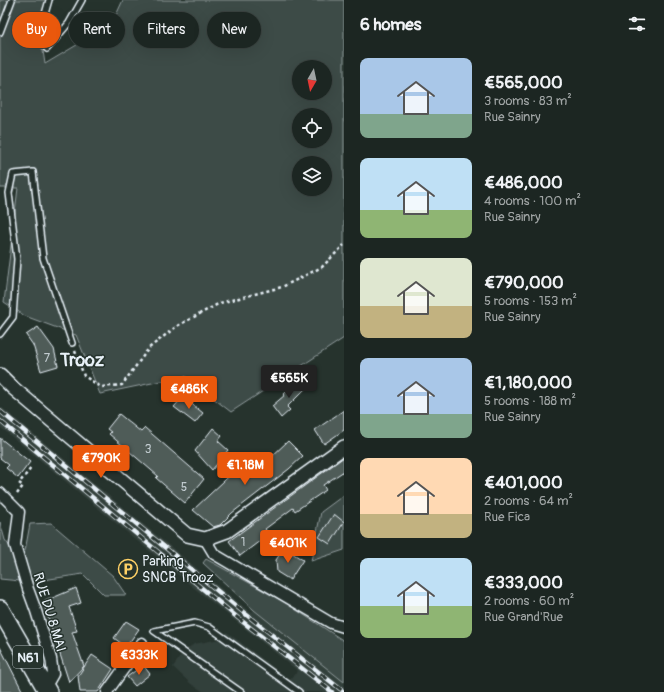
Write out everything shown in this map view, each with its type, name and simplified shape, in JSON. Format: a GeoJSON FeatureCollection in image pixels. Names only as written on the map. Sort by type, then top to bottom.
{"type":"FeatureCollection","features":[{"type":"Feature","properties":{"kind":"main road","name":"N61"},"geometry":{"type":"LineString","coordinates":[[0,609],[43,689]]}},
{"type":"Feature","properties":{"kind":"main road","name":"N61"},"geometry":{"type":"LineString","coordinates":[[0,626],[43,689]]}},
{"type":"Feature","properties":{"kind":"street"},"geometry":{"type":"LineString","coordinates":[[0,370],[13,388]]}},
{"type":"Feature","properties":{"kind":"street"},"geometry":{"type":"LineString","coordinates":[[0,375],[13,388],[187,535],[205,539],[227,531],[344,447]]}},
{"type":"Feature","properties":{"kind":"street"},"geometry":{"type":"LineString","coordinates":[[0,494],[9,502]]}},
{"type":"Feature","properties":{"kind":"street","name":"RUE DU 8 MAI"},"geometry":{"type":"LineString","coordinates":[[9,502],[19,512],[15,545],[51,659],[53,674],[43,689]]}},
{"type":"Feature","properties":{"kind":"street"},"geometry":{"type":"LineString","coordinates":[[205,539],[214,554],[331,622],[344,627]]}},
{"type":"Feature","properties":{"kind":"street"},"geometry":{"type":"LineString","coordinates":[[107,692],[142,643]]}},
{"type":"Feature","properties":{"kind":"lane"},"geometry":{"type":"LineString","coordinates":[[0,32],[12,0]]}},
{"type":"Feature","properties":{"kind":"lane"},"geometry":{"type":"LineString","coordinates":[[49,0],[38,38],[47,49],[69,23],[82,0]]}},
{"type":"Feature","properties":{"kind":"lane"},"geometry":{"type":"LineString","coordinates":[[0,334],[12,317],[16,274],[17,259],[10,194],[13,174],[33,172],[43,258],[72,343]]}},
{"type":"Feature","properties":{"kind":"lane"},"geometry":{"type":"LineString","coordinates":[[241,692],[154,631],[195,623],[209,626],[299,692]]}},
{"type":"Feature","properties":{"kind":"path"},"geometry":{"type":"LineString","coordinates":[[72,343],[84,376],[101,387],[122,385],[149,348],[177,326],[220,303],[282,287],[322,267],[344,245]]}},
{"type":"Feature","properties":{"kind":"path"},"geometry":{"type":"LineString","coordinates":[[9,502],[23,486],[19,483],[32,467]]}},
{"type":"Feature","properties":{"kind":"shaded area"},"geometry":{"type":"Polygon","coordinates":[[[0,0],[47,0],[43,12],[12,12],[12,48],[43,48],[45,64],[72,48],[125,48],[125,12],[118,12],[123,0],[344,0],[344,338],[231,412],[185,376],[100,394],[76,335],[25,316],[4,302],[18,188],[0,188],[0,0]]]}},
{"type":"Feature","properties":{"kind":"shaded area"},"geometry":{"type":"Polygon","coordinates":[[[0,406],[251,613],[254,610],[344,682],[344,692],[204,692],[191,684],[173,667],[184,651],[194,644],[220,639],[227,632],[290,680],[298,671],[194,588],[0,427],[0,406]]]}},
{"type":"Feature","properties":{"kind":"shaded area"},"geometry":{"type":"Polygon","coordinates":[[[344,495],[344,550],[311,561],[321,512],[344,495]]]}},
{"type":"Feature","properties":{"kind":"shaded area"},"geometry":{"type":"Polygon","coordinates":[[[0,522],[5,540],[13,551],[25,551],[30,524],[51,523],[113,576],[126,595],[104,595],[83,574],[30,582],[0,579],[0,522]]]}},
{"type":"Feature","properties":{"kind":"shaded area"},"geometry":{"type":"Polygon","coordinates":[[[206,559],[284,602],[344,641],[344,682],[254,610],[203,563],[206,559]]]}},
{"type":"Feature","properties":{"kind":"building"},"geometry":{"type":"Polygon","coordinates":[[[38,327],[54,349],[58,366],[41,371],[33,345],[26,335],[38,327]]]}},
{"type":"Feature","properties":{"kind":"building"},"geometry":{"type":"Polygon","coordinates":[[[298,380],[306,388],[287,407],[290,410],[281,418],[272,406],[285,395],[284,394],[298,380]]]}},
{"type":"Feature","properties":{"kind":"building"},"geometry":{"type":"Polygon","coordinates":[[[183,397],[203,413],[195,423],[174,407],[183,397]]]}},
{"type":"Feature","properties":{"kind":"building"},"geometry":{"type":"Polygon","coordinates":[[[344,410],[344,430],[324,444],[315,430],[344,410]]]}},
{"type":"Feature","properties":{"kind":"building"},"geometry":{"type":"Polygon","coordinates":[[[119,414],[141,432],[145,428],[204,479],[185,503],[156,478],[158,476],[109,434],[111,432],[107,429],[119,414]]]}},
{"type":"Feature","properties":{"kind":"building"},"geometry":{"type":"Polygon","coordinates":[[[213,428],[222,436],[218,441],[228,450],[212,470],[195,451],[213,428]]]}},
{"type":"Feature","properties":{"kind":"building"},"geometry":{"type":"Polygon","coordinates":[[[0,438],[30,462],[18,478],[6,468],[9,465],[0,458],[0,438]]]}},
{"type":"Feature","properties":{"kind":"building"},"geometry":{"type":"Polygon","coordinates":[[[288,441],[303,456],[289,469],[232,513],[220,525],[213,527],[193,510],[240,466],[250,477],[288,441]]]}},
{"type":"Feature","properties":{"kind":"building"},"geometry":{"type":"Polygon","coordinates":[[[344,457],[344,471],[323,485],[326,490],[295,511],[293,508],[265,529],[269,534],[240,556],[229,541],[344,457]]]}},
{"type":"Feature","properties":{"kind":"building"},"geometry":{"type":"Polygon","coordinates":[[[334,514],[344,522],[330,544],[319,537],[334,514]]]}},
{"type":"Feature","properties":{"kind":"building"},"geometry":{"type":"Polygon","coordinates":[[[284,548],[303,560],[290,580],[277,572],[276,560],[284,548]]]}},
{"type":"Feature","properties":{"kind":"building"},"geometry":{"type":"Polygon","coordinates":[[[76,588],[81,603],[69,607],[77,631],[72,632],[84,666],[69,682],[43,602],[76,588]]]}},
{"type":"Feature","properties":{"kind":"building"},"geometry":{"type":"Polygon","coordinates":[[[126,621],[139,629],[126,647],[114,638],[126,621]]]}},
{"type":"Feature","properties":{"kind":"building"},"geometry":{"type":"Polygon","coordinates":[[[0,647],[23,692],[0,692],[0,647]]]}},
{"type":"Feature","properties":{"kind":"building"},"geometry":{"type":"Polygon","coordinates":[[[92,655],[113,669],[98,692],[80,692],[78,676],[92,655]]]}},
{"type":"Feature","properties":{"kind":"building"},"geometry":{"type":"Polygon","coordinates":[[[143,665],[150,674],[135,686],[127,677],[143,665]]]}},
{"type":"Feature","properties":{"kind":"railway"},"geometry":{"type":"LineString","coordinates":[[0,411],[243,612],[344,692]]}},
{"type":"Feature","properties":{"kind":"railway"},"geometry":{"type":"LineString","coordinates":[[0,421],[238,618],[332,692]]}},
{"type":"Feature","properties":{"kind":"place","name":"Parking SNCB Trooz"},"geometry":{"type":"Point","coordinates":[128,569]}},
{"type":"Feature","properties":{"kind":"district","name":"Trooz"},"geometry":{"type":"Point","coordinates":[82,360]}}]}
